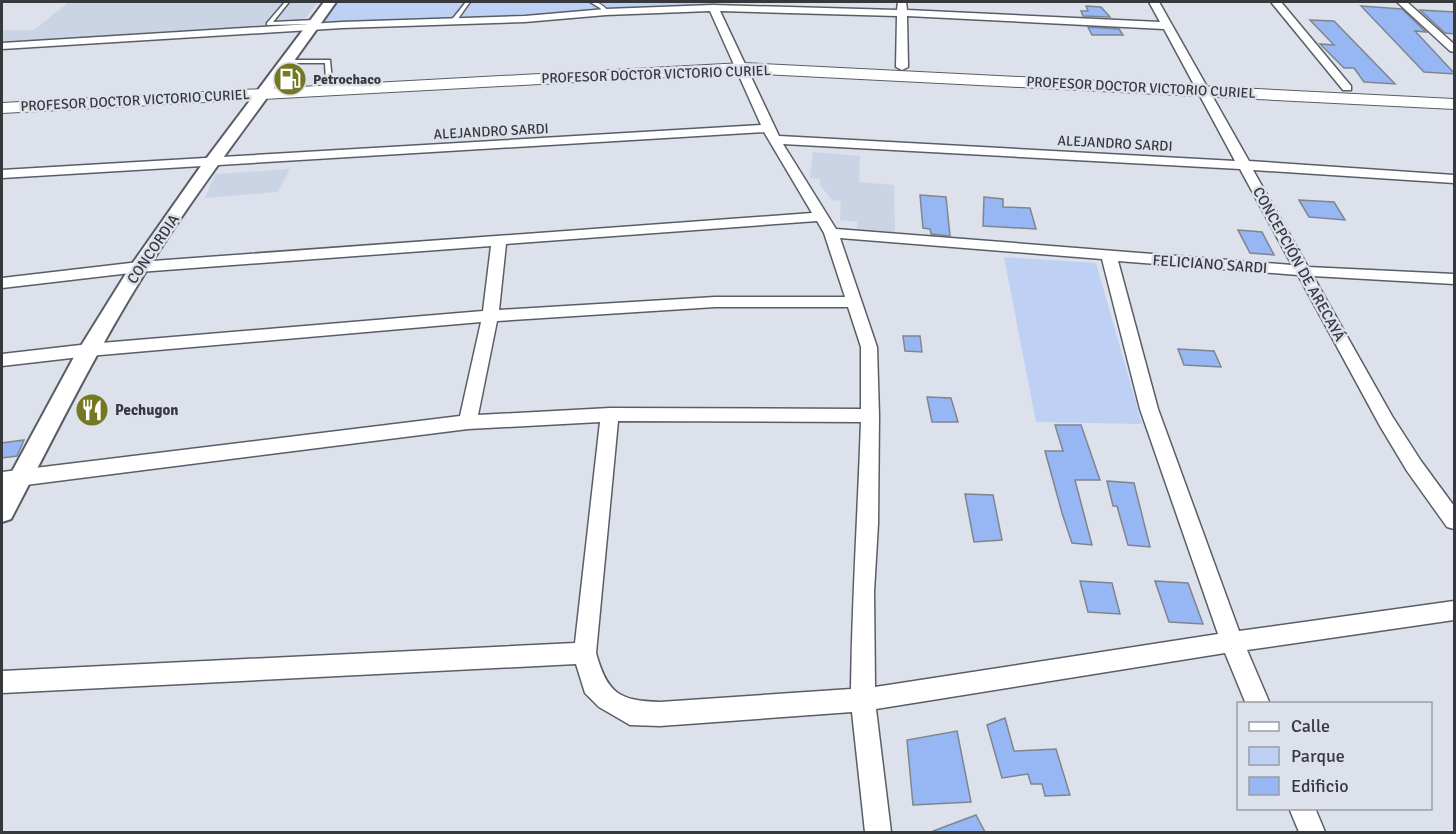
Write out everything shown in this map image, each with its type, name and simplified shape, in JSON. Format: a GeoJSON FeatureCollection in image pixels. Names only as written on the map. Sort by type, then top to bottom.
{"type":"FeatureCollection","features":[{"type":"Feature","properties":{"kind":"main road","name":"PROFESOR DOCTOR VICTORIO CURIEL"},"geometry":{"type":"LineString","coordinates":[[2,99],[265,89],[741,64],[1202,85],[1455,93]]}},
{"type":"Feature","properties":{"kind":"main road","name":"PROFESOR DOCTOR VICTORIO CURIEL"},"geometry":{"type":"LineString","coordinates":[[2,108],[265,89],[329,82],[741,64],[902,67],[1202,85],[1455,104]]}},
{"type":"Feature","properties":{"kind":"street","name":"CONCORDIA"},"geometry":{"type":"LineString","coordinates":[[2,512],[89,350],[139,267],[265,89],[330,2]]}},
{"type":"Feature","properties":{"kind":"street","name":"CONCEPCIÓN DE ARECAYÁ"},"geometry":{"type":"LineString","coordinates":[[1154,2],[1386,421],[1414,466],[1455,521]]}},
{"type":"Feature","properties":{"kind":"street"},"geometry":{"type":"LineString","coordinates":[[1276,2],[1347,88]]}},
{"type":"Feature","properties":{"kind":"street"},"geometry":{"type":"LineString","coordinates":[[1402,2],[1449,39],[1455,50]]}},
{"type":"Feature","properties":{"kind":"street"},"geometry":{"type":"LineString","coordinates":[[2,46],[313,25],[453,22],[712,8],[902,7],[1169,26]]}},
{"type":"Feature","properties":{"kind":"street"},"geometry":{"type":"LineString","coordinates":[[902,7],[902,67]]}},
{"type":"Feature","properties":{"kind":"street"},"geometry":{"type":"LineString","coordinates":[[712,8],[741,64],[772,134],[825,225],[869,347],[870,416],[868,524],[863,592],[863,700],[878,832]]}},
{"type":"Feature","properties":{"kind":"street","name":"ALEJANDRO SARDI"},"geometry":{"type":"LineString","coordinates":[[6,173],[772,134],[1455,179]]}},
{"type":"Feature","properties":{"kind":"street"},"geometry":{"type":"LineString","coordinates":[[2,184],[6,173]]}},
{"type":"Feature","properties":{"kind":"street","name":"FELICIANO SARDI"},"geometry":{"type":"LineString","coordinates":[[2,283],[139,267],[499,239],[825,225],[1109,256],[1304,271],[1455,279]]}},
{"type":"Feature","properties":{"kind":"street"},"geometry":{"type":"LineString","coordinates":[[468,422],[490,316],[499,239]]}},
{"type":"Feature","properties":{"kind":"street"},"geometry":{"type":"LineString","coordinates":[[1109,256],[1149,409],[1232,642],[1257,702]]}},
{"type":"Feature","properties":{"kind":"street"},"geometry":{"type":"LineString","coordinates":[[2,360],[89,350],[490,316],[715,302],[855,303]]}},
{"type":"Feature","properties":{"kind":"street"},"geometry":{"type":"LineString","coordinates":[[2,480],[468,422],[732,414],[870,416]]}},
{"type":"Feature","properties":{"kind":"street"},"geometry":{"type":"LineString","coordinates":[[610,416],[585,653],[593,685],[607,699],[630,712],[660,714],[863,700],[1232,642],[1455,612]]}},
{"type":"Feature","properties":{"kind":"street"},"geometry":{"type":"LineString","coordinates":[[2,682],[585,653]]}},
{"type":"Feature","properties":{"kind":"street"},"geometry":{"type":"LineString","coordinates":[[1303,810],[1312,832]]}},
{"type":"Feature","properties":{"kind":"lane"},"geometry":{"type":"LineString","coordinates":[[288,2],[269,24],[313,25]]}},
{"type":"Feature","properties":{"kind":"lane"},"geometry":{"type":"LineString","coordinates":[[453,22],[468,2]]}},
{"type":"Feature","properties":{"kind":"lane"},"geometry":{"type":"LineString","coordinates":[[592,2],[606,12]]}},
{"type":"Feature","properties":{"kind":"lane"},"geometry":{"type":"LineString","coordinates":[[286,61],[328,61],[329,82]]}},
{"type":"Feature","properties":{"kind":"shaded area"},"geometry":{"type":"Polygon","coordinates":[[[69,2],[318,2],[297,29],[2,44],[2,30],[34,30],[69,2]]]}},
{"type":"Feature","properties":{"kind":"shaded area"},"geometry":{"type":"Polygon","coordinates":[[[813,152],[860,156],[859,182],[894,185],[895,232],[857,229],[857,222],[840,220],[841,201],[832,200],[820,185],[820,179],[810,178],[813,152]]]}},
{"type":"Feature","properties":{"kind":"shaded area"},"geometry":{"type":"Polygon","coordinates":[[[290,169],[278,192],[205,198],[215,174],[290,169]]]}},
{"type":"Feature","properties":{"kind":"green space"},"geometry":{"type":"Polygon","coordinates":[[[335,2],[717,2],[714,8],[310,29],[335,2]]]}},
{"type":"Feature","properties":{"kind":"green space"},"geometry":{"type":"Polygon","coordinates":[[[1004,257],[1096,263],[1142,424],[1036,422],[1004,257]]]}},
{"type":"Feature","properties":{"kind":"building"},"geometry":{"type":"Polygon","coordinates":[[[1086,6],[1101,7],[1110,17],[1083,16],[1081,11],[1088,11],[1086,6]]]}},
{"type":"Feature","properties":{"kind":"building"},"geometry":{"type":"Polygon","coordinates":[[[1361,6],[1402,9],[1426,32],[1415,31],[1455,74],[1424,72],[1361,6]]]}},
{"type":"Feature","properties":{"kind":"building"},"geometry":{"type":"Polygon","coordinates":[[[1420,10],[1455,12],[1455,34],[1445,33],[1420,10]]]}},
{"type":"Feature","properties":{"kind":"building"},"geometry":{"type":"Polygon","coordinates":[[[1310,20],[1334,21],[1395,84],[1364,82],[1354,68],[1344,68],[1320,44],[1334,45],[1310,20]]]}},
{"type":"Feature","properties":{"kind":"building"},"geometry":{"type":"Polygon","coordinates":[[[1088,27],[1119,29],[1123,35],[1092,35],[1088,27]]]}},
{"type":"Feature","properties":{"kind":"building"},"geometry":{"type":"Polygon","coordinates":[[[920,195],[946,197],[950,236],[931,234],[930,229],[923,228],[920,195]]]}},
{"type":"Feature","properties":{"kind":"building"},"geometry":{"type":"Polygon","coordinates":[[[984,197],[1003,199],[1003,207],[1030,208],[1036,229],[983,226],[984,197]]]}},
{"type":"Feature","properties":{"kind":"building"},"geometry":{"type":"Polygon","coordinates":[[[1299,200],[1334,202],[1345,220],[1309,217],[1299,200]]]}},
{"type":"Feature","properties":{"kind":"building"},"geometry":{"type":"Polygon","coordinates":[[[1238,230],[1262,232],[1274,255],[1250,253],[1238,230]]]}},
{"type":"Feature","properties":{"kind":"building"},"geometry":{"type":"Polygon","coordinates":[[[903,336],[920,336],[922,352],[905,351],[903,336]]]}},
{"type":"Feature","properties":{"kind":"building"},"geometry":{"type":"Polygon","coordinates":[[[1178,349],[1214,351],[1221,367],[1184,365],[1178,349]]]}},
{"type":"Feature","properties":{"kind":"building"},"geometry":{"type":"Polygon","coordinates":[[[927,397],[951,398],[958,422],[932,422],[927,397]]]}},
{"type":"Feature","properties":{"kind":"building"},"geometry":{"type":"Polygon","coordinates":[[[1055,425],[1081,425],[1100,480],[1075,480],[1092,545],[1072,543],[1062,513],[1045,451],[1063,451],[1055,425]]]}},
{"type":"Feature","properties":{"kind":"building"},"geometry":{"type":"Polygon","coordinates":[[[24,440],[17,456],[2,458],[2,443],[24,440]]]}},
{"type":"Feature","properties":{"kind":"building"},"geometry":{"type":"Polygon","coordinates":[[[1107,481],[1134,483],[1150,547],[1128,545],[1117,506],[1113,506],[1107,481]]]}},
{"type":"Feature","properties":{"kind":"building"},"geometry":{"type":"Polygon","coordinates":[[[965,494],[993,495],[1002,540],[974,542],[965,494]]]}},
{"type":"Feature","properties":{"kind":"building"},"geometry":{"type":"Polygon","coordinates":[[[1080,581],[1112,583],[1120,614],[1088,612],[1080,581]]]}},
{"type":"Feature","properties":{"kind":"building"},"geometry":{"type":"Polygon","coordinates":[[[1155,581],[1188,583],[1203,624],[1169,622],[1155,581]]]}},
{"type":"Feature","properties":{"kind":"building"},"geometry":{"type":"Polygon","coordinates":[[[1005,718],[1014,751],[1056,749],[1070,795],[1045,796],[1042,784],[1031,784],[1028,774],[1002,778],[987,725],[1005,718]]]}},
{"type":"Feature","properties":{"kind":"building"},"geometry":{"type":"Polygon","coordinates":[[[957,731],[971,802],[913,805],[907,740],[957,731]]]}},
{"type":"Feature","properties":{"kind":"building"},"geometry":{"type":"Polygon","coordinates":[[[976,815],[985,832],[933,832],[933,831],[976,815]]]}},
{"type":"Feature","properties":{"kind":"place","name":"Petrochaco"},"geometry":{"type":"Point","coordinates":[290,79]}},
{"type":"Feature","properties":{"kind":"place","name":"Pechugon"},"geometry":{"type":"Point","coordinates":[92,410]}}]}
